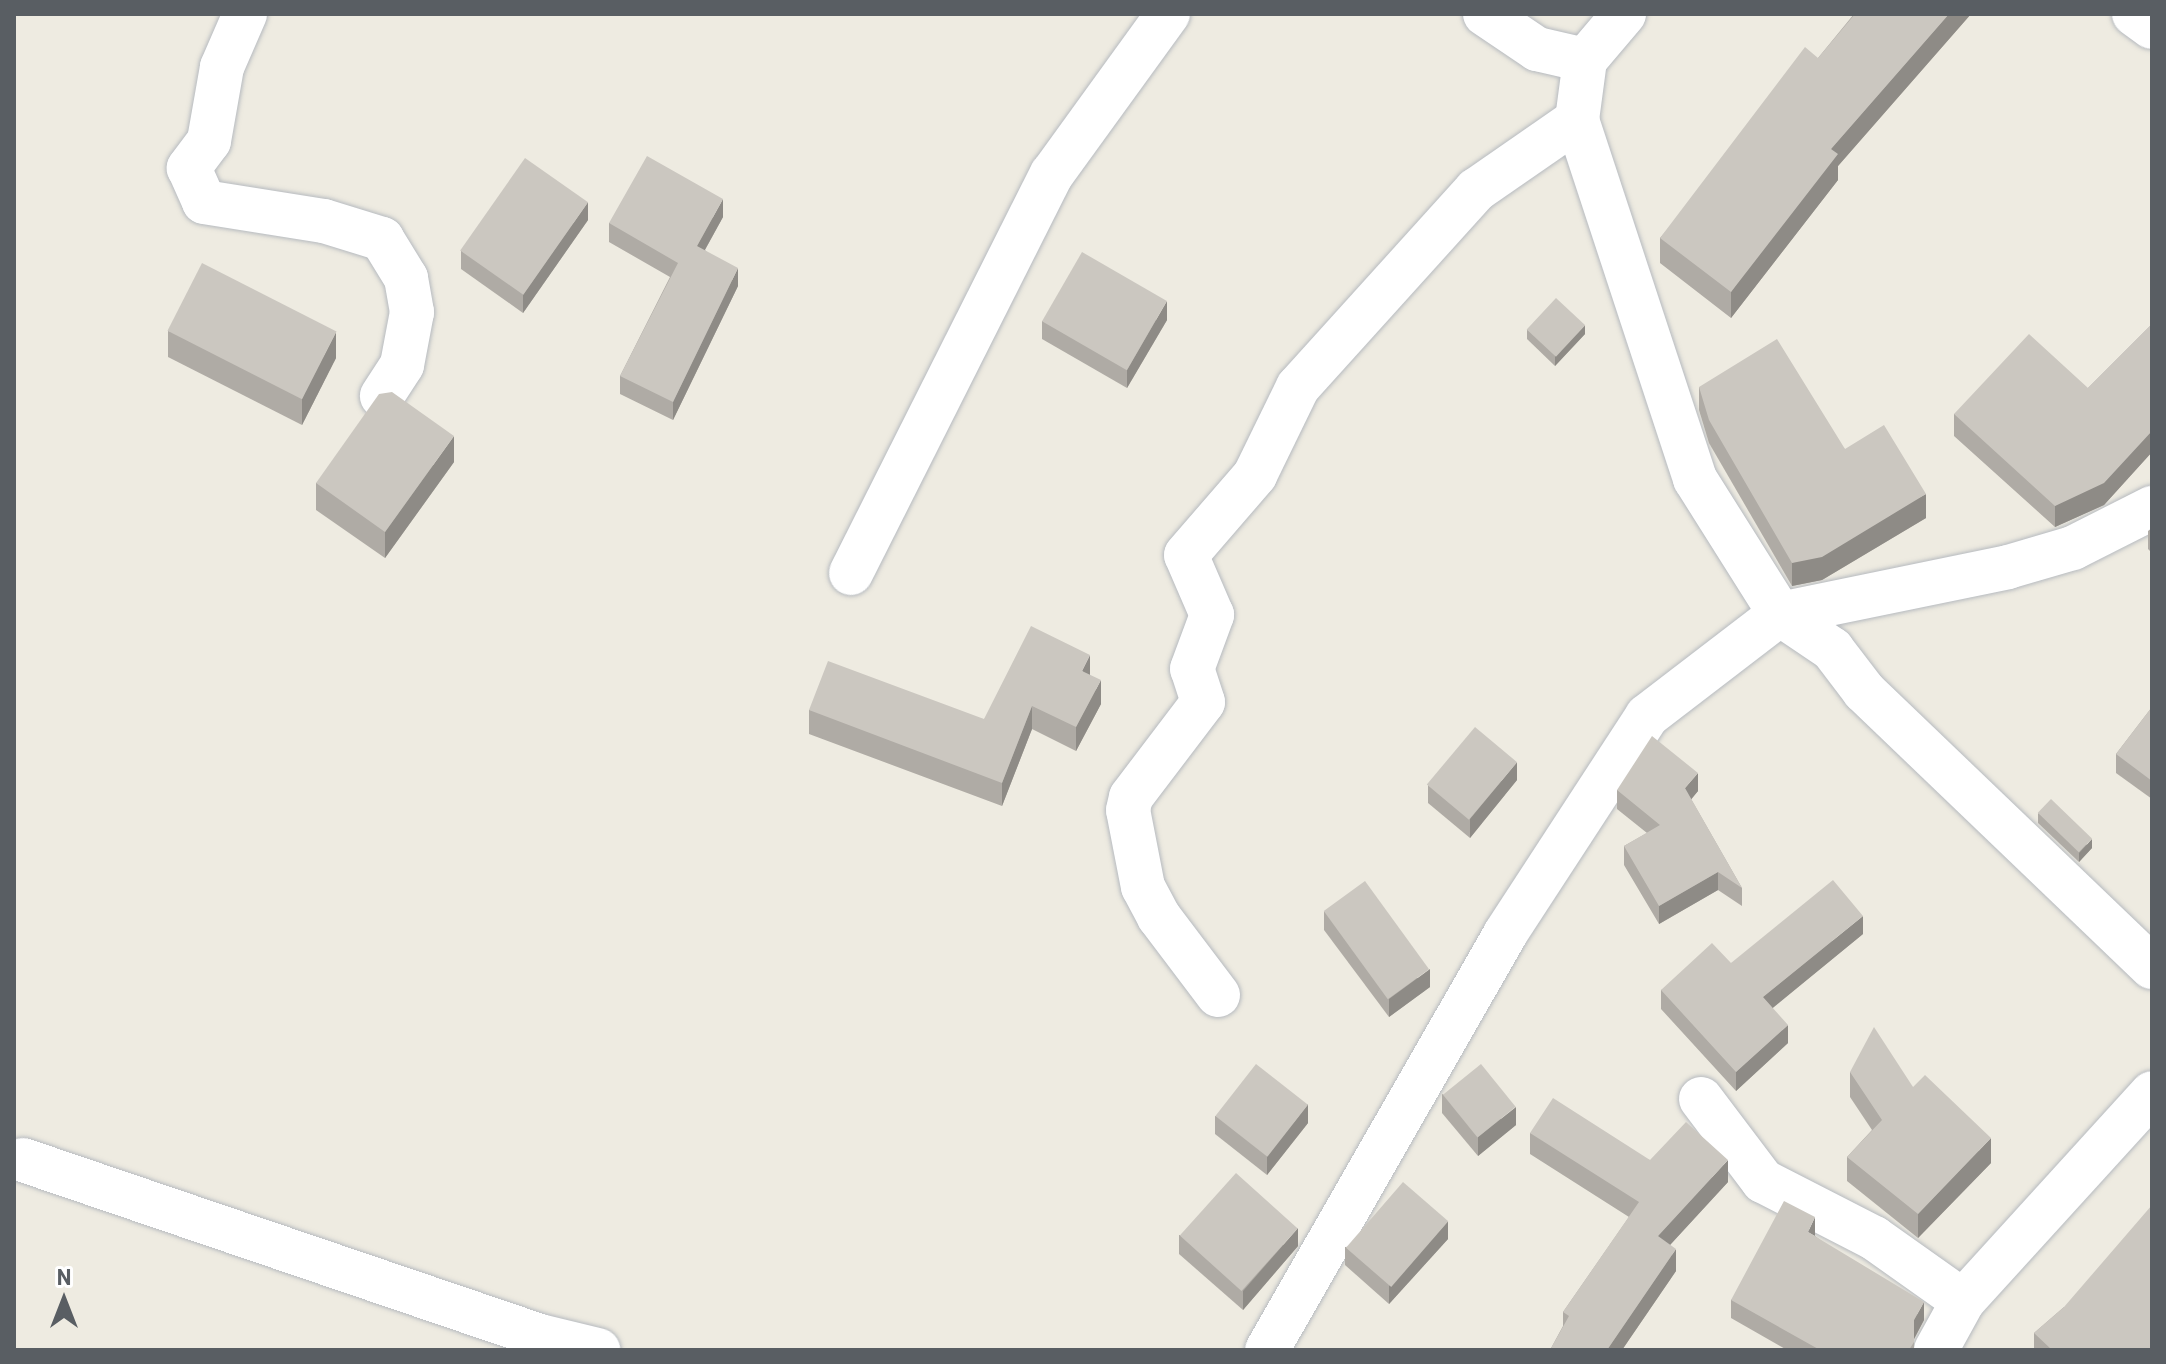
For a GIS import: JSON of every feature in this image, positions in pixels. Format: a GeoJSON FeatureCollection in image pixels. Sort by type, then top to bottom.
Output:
{"type":"FeatureCollection","features":[{"type":"Feature","properties":{"kind":"street"},"geometry":{"type":"LineString","coordinates":[[245,14],[222,67],[209,141],[189,168],[204,202],[324,221],[382,239],[406,278],[412,312],[402,365],[382,396]]}},
{"type":"Feature","properties":{"kind":"street"},"geometry":{"type":"LineString","coordinates":[[851,573],[1052,174],[1168,14]]}},
{"type":"Feature","properties":{"kind":"street"},"geometry":{"type":"LineString","coordinates":[[1485,14],[1537,49],[1585,60]]}},
{"type":"Feature","properties":{"kind":"street"},"geometry":{"type":"LineString","coordinates":[[1624,14],[1585,60],[1577,120],[1695,479],[1780,614],[1832,649],[1864,691],[2152,967]]}},
{"type":"Feature","properties":{"kind":"street"},"geometry":{"type":"LineString","coordinates":[[2134,14],[2152,27]]}},
{"type":"Feature","properties":{"kind":"street"},"geometry":{"type":"LineString","coordinates":[[1218,995],[1159,917],[1143,887],[1128,810],[1131,797],[1203,702],[1192,669],[1212,615],[1186,555],[1255,475],[1298,387],[1476,190],[1577,120]]}},
{"type":"Feature","properties":{"kind":"street"},"geometry":{"type":"LineString","coordinates":[[1267,1350],[1505,934],[1647,716],[1780,614],[2008,567],[2073,548],[2152,508]]}},
{"type":"Feature","properties":{"kind":"street"},"geometry":{"type":"LineString","coordinates":[[1936,1350],[1963,1301],[2152,1093]]}},
{"type":"Feature","properties":{"kind":"street"},"geometry":{"type":"LineString","coordinates":[[1701,1099],[1763,1181],[1874,1238],[1963,1301]]}},
{"type":"Feature","properties":{"kind":"street"},"geometry":{"type":"LineString","coordinates":[[23,1160],[540,1336],[598,1350]]}},
{"type":"Feature","properties":{"kind":"building"},"geometry":{"type":"Polygon","coordinates":[[[1855,14],[1949,14],[1831,149],[1838,154],[1731,292],[1660,238],[1805,47],[1818,58],[1855,14]]]}},
{"type":"Feature","properties":{"kind":"building"},"geometry":{"type":"Polygon","coordinates":[[[647,156],[723,199],[697,246],[738,268],[673,402],[620,376],[678,263],[609,223],[647,156]]]}},
{"type":"Feature","properties":{"kind":"building"},"geometry":{"type":"Polygon","coordinates":[[[525,158],[588,202],[523,295],[460,251],[525,158]]]}},
{"type":"Feature","properties":{"kind":"building"},"geometry":{"type":"Polygon","coordinates":[[[1082,252],[1167,301],[1127,370],[1042,321],[1082,252]]]}},
{"type":"Feature","properties":{"kind":"building"},"geometry":{"type":"Polygon","coordinates":[[[202,263],[337,332],[302,399],[167,331],[202,263]]]}},
{"type":"Feature","properties":{"kind":"building"},"geometry":{"type":"Polygon","coordinates":[[[1556,298],[1585,325],[1556,357],[1527,329],[1556,298]]]}},
{"type":"Feature","properties":{"kind":"building"},"geometry":{"type":"Polygon","coordinates":[[[2152,324],[2152,431],[2104,483],[2055,506],[1954,414],[2029,334],[2088,388],[2152,324]]]}},
{"type":"Feature","properties":{"kind":"building"},"geometry":{"type":"Polygon","coordinates":[[[1777,339],[1845,449],[1884,425],[1926,494],[1822,557],[1792,563],[1709,420],[1699,387],[1777,339]]]}},
{"type":"Feature","properties":{"kind":"building"},"geometry":{"type":"Polygon","coordinates":[[[392,392],[454,436],[385,532],[316,483],[379,394],[392,392]]]}},
{"type":"Feature","properties":{"kind":"building"},"geometry":{"type":"Polygon","coordinates":[[[1031,626],[1090,655],[1082,671],[1101,680],[1076,727],[1032,706],[1002,783],[809,710],[828,661],[984,719],[1031,626]]]}},
{"type":"Feature","properties":{"kind":"building"},"geometry":{"type":"Polygon","coordinates":[[[2152,707],[2152,781],[2116,754],[2152,707]]]}},
{"type":"Feature","properties":{"kind":"building"},"geometry":{"type":"Polygon","coordinates":[[[1475,727],[1517,762],[1469,820],[1427,784],[1475,727]]]}},
{"type":"Feature","properties":{"kind":"building"},"geometry":{"type":"Polygon","coordinates":[[[1652,736],[1698,773],[1685,788],[1742,888],[1718,872],[1659,906],[1624,846],[1660,825],[1617,790],[1652,736]]]}},
{"type":"Feature","properties":{"kind":"building"},"geometry":{"type":"Polygon","coordinates":[[[2051,799],[2092,839],[2079,852],[2038,813],[2051,799]]]}},
{"type":"Feature","properties":{"kind":"building"},"geometry":{"type":"Polygon","coordinates":[[[1833,880],[1863,916],[1763,997],[1788,1025],[1736,1072],[1661,990],[1712,943],[1731,963],[1833,880]]]}},
{"type":"Feature","properties":{"kind":"building"},"geometry":{"type":"Polygon","coordinates":[[[1365,881],[1429,969],[1388,999],[1324,911],[1365,881]]]}},
{"type":"Feature","properties":{"kind":"building"},"geometry":{"type":"Polygon","coordinates":[[[1874,1027],[1913,1087],[1925,1075],[1991,1138],[1918,1214],[1847,1157],[1882,1120],[1850,1072],[1874,1027]]]}},
{"type":"Feature","properties":{"kind":"building"},"geometry":{"type":"Polygon","coordinates":[[[1256,1064],[1308,1105],[1267,1157],[1215,1116],[1256,1064]]]}},
{"type":"Feature","properties":{"kind":"building"},"geometry":{"type":"Polygon","coordinates":[[[1481,1064],[1516,1107],[1478,1138],[1443,1095],[1481,1064]]]}},
{"type":"Feature","properties":{"kind":"building"},"geometry":{"type":"Polygon","coordinates":[[[1553,1098],[1650,1160],[1686,1122],[1728,1160],[1658,1236],[1676,1249],[1607,1350],[1550,1350],[1569,1316],[1563,1312],[1639,1202],[1530,1133],[1553,1098]]]}},
{"type":"Feature","properties":{"kind":"building"},"geometry":{"type":"Polygon","coordinates":[[[1236,1173],[1298,1229],[1241,1291],[1180,1235],[1236,1173]]]}},
{"type":"Feature","properties":{"kind":"building"},"geometry":{"type":"Polygon","coordinates":[[[1403,1182],[1448,1221],[1391,1287],[1346,1248],[1403,1182]]]}},
{"type":"Feature","properties":{"kind":"building"},"geometry":{"type":"Polygon","coordinates":[[[1784,1201],[1815,1217],[1808,1232],[1924,1302],[1914,1320],[1914,1342],[1909,1350],[1820,1350],[1731,1300],[1784,1201]]]}},
{"type":"Feature","properties":{"kind":"building"},"geometry":{"type":"Polygon","coordinates":[[[2152,1205],[2152,1350],[2052,1350],[2034,1333],[2064,1307],[2152,1205]]]}}]}
